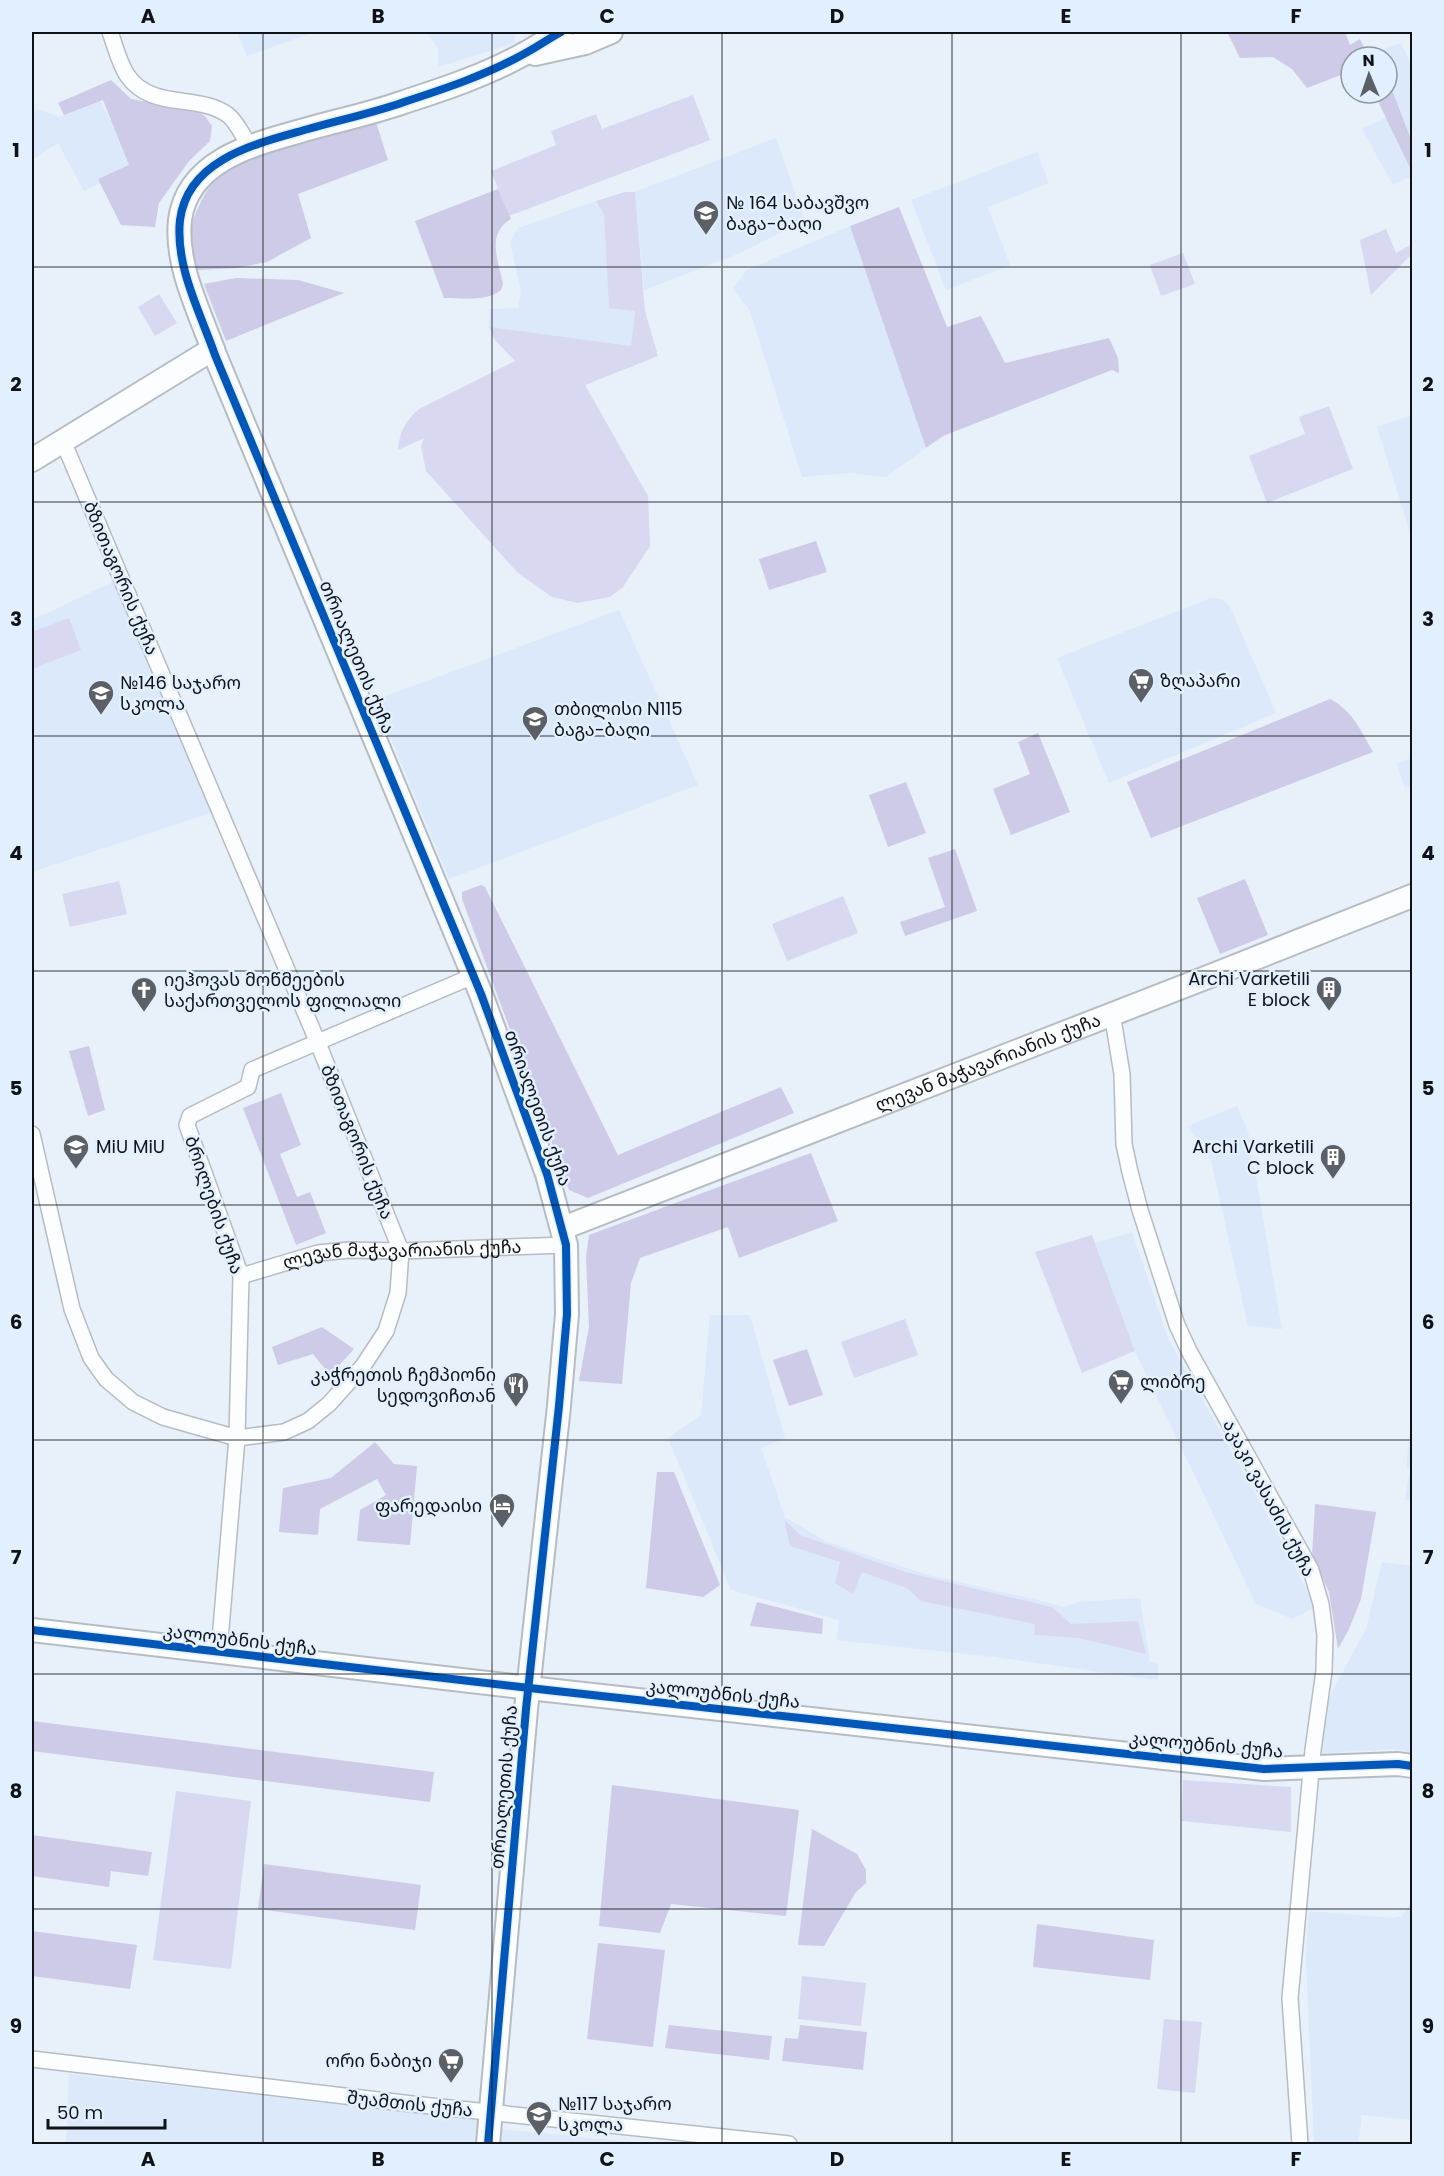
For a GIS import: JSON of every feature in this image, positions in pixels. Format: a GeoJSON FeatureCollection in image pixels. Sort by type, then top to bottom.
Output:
{"type":"FeatureCollection","features":[{"type":"Feature","properties":{"kind":"street"},"geometry":{"type":"LineString","coordinates":[[110,32],[127,75],[145,92],[167,100],[210,106],[229,116],[249,145]]}},
{"type":"Feature","properties":{"kind":"street"},"geometry":{"type":"LineString","coordinates":[[521,56],[561,32]]}},
{"type":"Feature","properties":{"kind":"street"},"geometry":{"type":"LineString","coordinates":[[521,56],[564,49],[611,32]]}},
{"type":"Feature","properties":{"kind":"street","name":"თრიალეთის ქუჩა"},"geometry":{"type":"LineString","coordinates":[[488,2145],[528,1688],[567,1314],[564,1236],[547,1174],[473,976],[201,321],[179,245],[181,217],[191,188],[217,163],[249,145],[402,103],[521,56]]}},
{"type":"Feature","properties":{"kind":"street"},"geometry":{"type":"LineString","coordinates":[[32,460],[213,349]]}},
{"type":"Feature","properties":{"kind":"street","name":"ბზითაგორის ქუჩა"},"geometry":{"type":"LineString","coordinates":[[32,1134],[72,1309],[91,1358],[106,1379],[133,1402],[163,1417],[237,1438],[284,1432],[308,1421],[342,1390],[363,1366],[386,1331],[398,1293],[401,1251],[318,1043],[63,441]]}},
{"type":"Feature","properties":{"kind":"street","name":"ლევან მაჭავარიანის ქუჩა"},"geometry":{"type":"LineString","coordinates":[[241,1276],[318,1253],[349,1250],[401,1251],[564,1236],[1112,1013],[1218,974],[1413,896]]}},
{"type":"Feature","properties":{"kind":"street","name":"ბრილების ქუჩა"},"geometry":{"type":"LineString","coordinates":[[219,1652],[237,1438],[241,1276],[187,1125],[190,1116],[248,1087],[252,1070],[473,976]]}},
{"type":"Feature","properties":{"kind":"street","name":"აკაკი ვასაძის ქუჩა"},"geometry":{"type":"LineString","coordinates":[[1112,1013],[1122,1074],[1125,1144],[1130,1172],[1177,1325],[1189,1352],[1311,1570],[1321,1604],[1325,1635],[1324,1671],[1312,1767],[1290,1998],[1300,2145]]}},
{"type":"Feature","properties":{"kind":"street","name":"კალოუბნის ქუჩა"},"geometry":{"type":"LineString","coordinates":[[32,1630],[528,1688],[1264,1768],[1398,1764],[1413,1766]]}},
{"type":"Feature","properties":{"kind":"street","name":"შუამთის ქუჩა"},"geometry":{"type":"LineString","coordinates":[[32,2059],[789,2145]]}},
{"type":"Feature","properties":{"kind":"shaded area"},"geometry":{"type":"Polygon","coordinates":[[[237,32],[315,32],[247,56],[237,32]]]}},
{"type":"Feature","properties":{"kind":"shaded area"},"geometry":{"type":"Polygon","coordinates":[[[426,32],[514,32],[515,43],[438,67],[438,48],[426,32]]]}},
{"type":"Feature","properties":{"kind":"shaded area"},"geometry":{"type":"Polygon","coordinates":[[[1227,32],[1345,32],[1350,45],[1339,45],[1339,76],[1307,88],[1292,69],[1273,57],[1240,58],[1227,32]]]}},
{"type":"Feature","properties":{"kind":"shaded area"},"geometry":{"type":"Polygon","coordinates":[[[1360,39],[1363,45],[1350,45],[1360,39]]]}},
{"type":"Feature","properties":{"kind":"shaded area"},"geometry":{"type":"Polygon","coordinates":[[[1401,43],[1412,66],[1412,84],[1409,87],[1412,92],[1412,181],[1409,177],[1393,185],[1362,129],[1390,115],[1389,105],[1399,105],[1399,45],[1395,45],[1401,43]]]}},
{"type":"Feature","properties":{"kind":"shaded area"},"geometry":{"type":"Polygon","coordinates":[[[111,80],[131,99],[197,111],[205,116],[212,126],[210,141],[189,161],[159,203],[155,227],[121,225],[98,179],[129,165],[103,100],[64,115],[58,103],[111,80]]]}},
{"type":"Feature","properties":{"kind":"shaded area"},"geometry":{"type":"Polygon","coordinates":[[[693,95],[710,140],[509,216],[491,171],[556,145],[551,131],[596,114],[602,129],[693,95]]]}},
{"type":"Feature","properties":{"kind":"shaded area"},"geometry":{"type":"Polygon","coordinates":[[[98,97],[135,165],[84,191],[58,143],[32,160],[32,113],[38,109],[60,117],[98,97]]]}},
{"type":"Feature","properties":{"kind":"shaded area"},"geometry":{"type":"Polygon","coordinates":[[[1380,105],[1398,105],[1412,142],[1412,172],[1380,105]]]}},
{"type":"Feature","properties":{"kind":"shaded area"},"geometry":{"type":"Polygon","coordinates":[[[376,122],[388,160],[298,194],[311,238],[267,262],[237,268],[198,270],[190,238],[194,217],[214,181],[228,170],[267,151],[376,122]]]}},
{"type":"Feature","properties":{"kind":"shaded area","name":"№ 164 საბავშვო ბაგა-ბაღი"},"geometry":{"type":"Polygon","coordinates":[[[776,138],[805,220],[743,252],[644,290],[635,192],[776,138]]]}},
{"type":"Feature","properties":{"kind":"shaded area"},"geometry":{"type":"Polygon","coordinates":[[[1037,152],[1049,183],[988,207],[1010,265],[946,290],[911,200],[1037,152]]]}},
{"type":"Feature","properties":{"kind":"shaded area"},"geometry":{"type":"Polygon","coordinates":[[[498,189],[511,219],[498,232],[496,240],[503,284],[501,290],[481,298],[444,298],[415,221],[498,189]]]}},
{"type":"Feature","properties":{"kind":"shaded area"},"geometry":{"type":"Polygon","coordinates":[[[625,192],[635,192],[645,311],[658,356],[585,385],[648,496],[650,546],[623,587],[610,597],[578,603],[552,597],[518,573],[426,471],[421,446],[424,438],[398,450],[404,427],[419,409],[515,361],[495,340],[489,327],[631,346],[635,311],[609,308],[604,215],[596,201],[625,192]]]}},
{"type":"Feature","properties":{"kind":"shaded area"},"geometry":{"type":"Polygon","coordinates":[[[596,201],[604,215],[609,307],[635,311],[631,347],[489,327],[490,309],[518,308],[521,291],[510,242],[518,228],[596,201]]]}},
{"type":"Feature","properties":{"kind":"shaded area"},"geometry":{"type":"Polygon","coordinates":[[[899,207],[947,327],[981,316],[1005,363],[1109,338],[1118,358],[1119,373],[1112,370],[943,436],[926,448],[850,226],[899,207]]]}},
{"type":"Feature","properties":{"kind":"shaded area"},"geometry":{"type":"Polygon","coordinates":[[[850,226],[926,448],[886,477],[849,473],[802,477],[750,311],[733,289],[747,270],[850,226]]]}},
{"type":"Feature","properties":{"kind":"shaded area"},"geometry":{"type":"Polygon","coordinates":[[[1386,229],[1396,253],[1412,244],[1412,254],[1371,295],[1360,240],[1386,229]]]}},
{"type":"Feature","properties":{"kind":"shaded area"},"geometry":{"type":"Polygon","coordinates":[[[1183,253],[1195,284],[1161,296],[1150,265],[1183,253]]]}},
{"type":"Feature","properties":{"kind":"shaded area"},"geometry":{"type":"Polygon","coordinates":[[[236,278],[298,280],[344,293],[226,341],[204,284],[236,278]]]}},
{"type":"Feature","properties":{"kind":"shaded area"},"geometry":{"type":"Polygon","coordinates":[[[159,294],[177,323],[155,336],[138,307],[159,294]]]}},
{"type":"Feature","properties":{"kind":"shaded area"},"geometry":{"type":"Polygon","coordinates":[[[1329,406],[1353,469],[1267,503],[1249,456],[1305,434],[1299,417],[1329,406]]]}},
{"type":"Feature","properties":{"kind":"shaded area"},"geometry":{"type":"Polygon","coordinates":[[[1412,415],[1412,531],[1410,532],[1377,427],[1412,415]]]}},
{"type":"Feature","properties":{"kind":"shaded area"},"geometry":{"type":"Polygon","coordinates":[[[816,541],[827,572],[769,590],[759,559],[816,541]]]}},
{"type":"Feature","properties":{"kind":"shaded area","name":"№146 საჯარო სკოლა"},"geometry":{"type":"Polygon","coordinates":[[[113,582],[213,812],[32,872],[32,620],[113,582]]]}},
{"type":"Feature","properties":{"kind":"shaded area"},"geometry":{"type":"Polygon","coordinates":[[[1211,598],[1222,599],[1230,607],[1276,713],[1109,783],[1057,658],[1211,598]]]}},
{"type":"Feature","properties":{"kind":"shaded area","name":"თბილისი N115 ბაგა-ბაღი"},"geometry":{"type":"Polygon","coordinates":[[[619,610],[698,785],[449,879],[375,700],[619,610]]]}},
{"type":"Feature","properties":{"kind":"shaded area"},"geometry":{"type":"Polygon","coordinates":[[[69,618],[81,650],[32,669],[32,632],[69,618]]]}},
{"type":"Feature","properties":{"kind":"shaded area"},"geometry":{"type":"Polygon","coordinates":[[[1330,699],[1350,715],[1373,752],[1151,838],[1127,782],[1330,699]]]}},
{"type":"Feature","properties":{"kind":"shaded area"},"geometry":{"type":"Polygon","coordinates":[[[1038,733],[1070,812],[1011,835],[993,789],[1030,774],[1018,742],[1038,733]]]}},
{"type":"Feature","properties":{"kind":"shaded area"},"geometry":{"type":"Polygon","coordinates":[[[1412,758],[1412,786],[1405,788],[1396,764],[1412,758]]]}},
{"type":"Feature","properties":{"kind":"shaded area"},"geometry":{"type":"Polygon","coordinates":[[[906,782],[926,833],[888,847],[869,795],[906,782]]]}},
{"type":"Feature","properties":{"kind":"shaded area"},"geometry":{"type":"Polygon","coordinates":[[[955,849],[977,911],[905,936],[900,922],[945,907],[928,858],[955,849]]]}},
{"type":"Feature","properties":{"kind":"shaded area"},"geometry":{"type":"Polygon","coordinates":[[[1245,879],[1268,935],[1220,954],[1197,898],[1245,879]]]}},
{"type":"Feature","properties":{"kind":"shaded area"},"geometry":{"type":"Polygon","coordinates":[[[119,881],[127,914],[70,927],[62,894],[119,881]]]}},
{"type":"Feature","properties":{"kind":"shaded area"},"geometry":{"type":"Polygon","coordinates":[[[481,885],[485,887],[618,1155],[781,1087],[794,1113],[588,1198],[569,1190],[462,899],[462,892],[481,885]]]}},
{"type":"Feature","properties":{"kind":"shaded area"},"geometry":{"type":"Polygon","coordinates":[[[843,896],[858,933],[787,961],[772,924],[843,896]]]}},
{"type":"Feature","properties":{"kind":"shaded area"},"geometry":{"type":"Polygon","coordinates":[[[89,1046],[105,1110],[88,1116],[69,1051],[89,1046]]]}},
{"type":"Feature","properties":{"kind":"shaded area"},"geometry":{"type":"Polygon","coordinates":[[[281,1093],[301,1145],[280,1154],[297,1197],[310,1192],[326,1233],[296,1245],[243,1108],[281,1093]]]}},
{"type":"Feature","properties":{"kind":"shaded area"},"geometry":{"type":"Polygon","coordinates":[[[1237,1106],[1248,1131],[1282,1329],[1248,1326],[1211,1160],[1187,1126],[1237,1106]]]}},
{"type":"Feature","properties":{"kind":"shaded area"},"geometry":{"type":"Polygon","coordinates":[[[811,1153],[838,1221],[739,1258],[728,1227],[640,1258],[631,1283],[622,1384],[579,1381],[589,1327],[586,1257],[589,1235],[811,1153]]]}},
{"type":"Feature","properties":{"kind":"shaded area"},"geometry":{"type":"Polygon","coordinates":[[[1132,1232],[1168,1338],[1279,1536],[1315,1607],[1292,1619],[1256,1604],[1135,1351],[1095,1243],[1132,1232]]]}},
{"type":"Feature","properties":{"kind":"shaded area"},"geometry":{"type":"Polygon","coordinates":[[[1092,1235],[1135,1351],[1082,1373],[1035,1252],[1092,1235]]]}},
{"type":"Feature","properties":{"kind":"shaded area"},"geometry":{"type":"Polygon","coordinates":[[[710,1315],[749,1315],[785,1438],[761,1448],[785,1517],[827,1542],[928,1575],[1064,1607],[1078,1602],[1140,1598],[1150,1662],[1158,1664],[1158,1680],[994,1657],[837,1640],[839,1620],[731,1590],[668,1438],[701,1415],[710,1315]]]}},
{"type":"Feature","properties":{"kind":"shaded area"},"geometry":{"type":"Polygon","coordinates":[[[905,1319],[918,1355],[854,1378],[841,1342],[905,1319]]]}},
{"type":"Feature","properties":{"kind":"shaded area"},"geometry":{"type":"Polygon","coordinates":[[[322,1327],[354,1349],[330,1375],[313,1354],[278,1365],[272,1347],[322,1327]]]}},
{"type":"Feature","properties":{"kind":"shaded area"},"geometry":{"type":"Polygon","coordinates":[[[807,1349],[823,1395],[789,1406],[773,1360],[807,1349]]]}},
{"type":"Feature","properties":{"kind":"shaded area"},"geometry":{"type":"Polygon","coordinates":[[[1411,1421],[1412,1501],[1405,1500],[1410,1469],[1406,1468],[1411,1421]]]}},
{"type":"Feature","properties":{"kind":"shaded area"},"geometry":{"type":"Polygon","coordinates":[[[375,1442],[394,1464],[417,1466],[410,1545],[357,1541],[360,1510],[386,1495],[377,1479],[320,1509],[318,1535],[279,1532],[283,1488],[331,1478],[375,1442]]]}},
{"type":"Feature","properties":{"kind":"shaded area"},"geometry":{"type":"Polygon","coordinates":[[[657,1472],[674,1472],[720,1585],[703,1597],[646,1588],[657,1472]]]}},
{"type":"Feature","properties":{"kind":"shaded area"},"geometry":{"type":"Polygon","coordinates":[[[1315,1504],[1376,1512],[1361,1599],[1338,1649],[1329,1592],[1312,1555],[1315,1504]]]}},
{"type":"Feature","properties":{"kind":"shaded area"},"geometry":{"type":"Polygon","coordinates":[[[784,1519],[800,1535],[905,1572],[1052,1607],[1071,1624],[1138,1621],[1146,1654],[1079,1638],[1034,1635],[1035,1624],[921,1601],[907,1588],[862,1572],[853,1594],[835,1583],[840,1562],[790,1546],[784,1519]]]}},
{"type":"Feature","properties":{"kind":"shaded area"},"geometry":{"type":"Polygon","coordinates":[[[1382,1562],[1412,1566],[1412,1752],[1393,1749],[1323,1753],[1320,1750],[1325,1705],[1366,1629],[1382,1562]]]}},
{"type":"Feature","properties":{"kind":"shaded area"},"geometry":{"type":"Polygon","coordinates":[[[757,1602],[823,1619],[822,1634],[750,1626],[757,1602]]]}},
{"type":"Feature","properties":{"kind":"shaded area"},"geometry":{"type":"Polygon","coordinates":[[[32,1721],[434,1772],[430,1802],[32,1751],[32,1721]]]}},
{"type":"Feature","properties":{"kind":"shaded area"},"geometry":{"type":"Polygon","coordinates":[[[1183,1780],[1291,1787],[1291,1832],[1182,1821],[1183,1780]]]}},
{"type":"Feature","properties":{"kind":"shaded area"},"geometry":{"type":"Polygon","coordinates":[[[612,1785],[799,1810],[786,1916],[671,1904],[660,1933],[599,1926],[612,1785]]]}},
{"type":"Feature","properties":{"kind":"shaded area"},"geometry":{"type":"Polygon","coordinates":[[[176,1791],[251,1801],[231,1969],[153,1960],[176,1791]]]}},
{"type":"Feature","properties":{"kind":"shaded area"},"geometry":{"type":"Polygon","coordinates":[[[812,1829],[857,1854],[866,1870],[866,1883],[856,1892],[824,1946],[798,1945],[812,1829]]]}},
{"type":"Feature","properties":{"kind":"shaded area"},"geometry":{"type":"Polygon","coordinates":[[[32,1835],[152,1852],[148,1876],[111,1871],[109,1887],[32,1876],[32,1835]]]}},
{"type":"Feature","properties":{"kind":"shaded area"},"geometry":{"type":"Polygon","coordinates":[[[264,1864],[421,1885],[415,1930],[258,1909],[264,1864]]]}},
{"type":"Feature","properties":{"kind":"shaded area"},"geometry":{"type":"Polygon","coordinates":[[[1412,1874],[1412,2120],[1362,2115],[1358,2144],[1314,2144],[1306,1958],[1309,1911],[1393,1918],[1402,1916],[1410,1904],[1412,1874]]]}},
{"type":"Feature","properties":{"kind":"shaded area"},"geometry":{"type":"Polygon","coordinates":[[[1037,1924],[1154,1940],[1150,1980],[1033,1967],[1037,1924]]]}},
{"type":"Feature","properties":{"kind":"shaded area"},"geometry":{"type":"Polygon","coordinates":[[[32,1931],[137,1945],[130,1989],[32,1976],[32,1931]]]}},
{"type":"Feature","properties":{"kind":"shaded area"},"geometry":{"type":"Polygon","coordinates":[[[598,1943],[665,1950],[653,2047],[587,2039],[598,1943]]]}},
{"type":"Feature","properties":{"kind":"shaded area"},"geometry":{"type":"Polygon","coordinates":[[[802,1976],[866,1983],[861,2026],[798,2019],[802,1976]]]}},
{"type":"Feature","properties":{"kind":"shaded area"},"geometry":{"type":"Polygon","coordinates":[[[1164,2019],[1202,2022],[1195,2093],[1157,2089],[1164,2019]]]}},
{"type":"Feature","properties":{"kind":"shaded area"},"geometry":{"type":"Polygon","coordinates":[[[669,2025],[772,2036],[769,2060],[665,2048],[669,2025]]]}},
{"type":"Feature","properties":{"kind":"shaded area"},"geometry":{"type":"Polygon","coordinates":[[[800,2025],[867,2032],[863,2070],[782,2061],[785,2038],[798,2039],[800,2025]]]}},
{"type":"Feature","properties":{"kind":"shaded area"},"geometry":{"type":"Polygon","coordinates":[[[69,2074],[478,2120],[481,2123],[480,2144],[66,2144],[69,2074]]]}},
{"type":"Feature","properties":{"kind":"shaded area","name":"№117 საჯარო სკოლა"},"geometry":{"type":"Polygon","coordinates":[[[501,2129],[651,2144],[501,2144],[501,2129]]]}},
{"type":"Feature","properties":{"kind":"cycle path"},"geometry":{"type":"LineString","coordinates":[[488,2144],[526,1709],[567,1314],[566,1245],[547,1174],[481,994],[215,355],[190,289],[179,237],[180,220],[186,199],[196,182],[229,156],[268,140],[380,110],[464,81],[508,62],[561,32]]}},
{"type":"Feature","properties":{"kind":"cycle path"},"geometry":{"type":"LineString","coordinates":[[32,1630],[547,1690],[1264,1769],[1398,1764],[1412,1766]]}},
{"type":"Feature","properties":{"kind":"place","name":"№ 164 საბავშვო ბაგა-ბაღი"},"geometry":{"type":"Point","coordinates":[706,236]}},
{"type":"Feature","properties":{"kind":"place","name":"ზღაპარი"},"geometry":{"type":"Point","coordinates":[1141,704]}},
{"type":"Feature","properties":{"kind":"place","name":"№146 საჯარო სკოლა"},"geometry":{"type":"Point","coordinates":[101,716]}},
{"type":"Feature","properties":{"kind":"place","name":"თბილისი N115 ბაგა-ბაღი"},"geometry":{"type":"Point","coordinates":[535,742]}},
{"type":"Feature","properties":{"kind":"place","name":"Archi Varketili E block"},"geometry":{"type":"Point","coordinates":[1329,1012]}},
{"type":"Feature","properties":{"kind":"place","name":"იეჰოვას მოწმეების საქართველოს ფილიალი"},"geometry":{"type":"Point","coordinates":[144,1013]}},
{"type":"Feature","properties":{"kind":"place","name":"MiU MiU"},"geometry":{"type":"Point","coordinates":[76,1170]}},
{"type":"Feature","properties":{"kind":"place","name":"Archi Varketili C block"},"geometry":{"type":"Point","coordinates":[1333,1180]}},
{"type":"Feature","properties":{"kind":"place","name":"ლიბრე"},"geometry":{"type":"Point","coordinates":[1121,1405]}},
{"type":"Feature","properties":{"kind":"place","name":"კაჭრეთის ჩემპიონი სედოვიჩთან"},"geometry":{"type":"Point","coordinates":[516,1408]}},
{"type":"Feature","properties":{"kind":"place","name":"ფარედაისი"},"geometry":{"type":"Point","coordinates":[502,1529]}},
{"type":"Feature","properties":{"kind":"place","name":"ორი ნაბიჯი"},"geometry":{"type":"Point","coordinates":[451,2084]}},
{"type":"Feature","properties":{"kind":"place","name":"№117 საჯარო სკოლა"},"geometry":{"type":"Point","coordinates":[539,2137]}}]}
